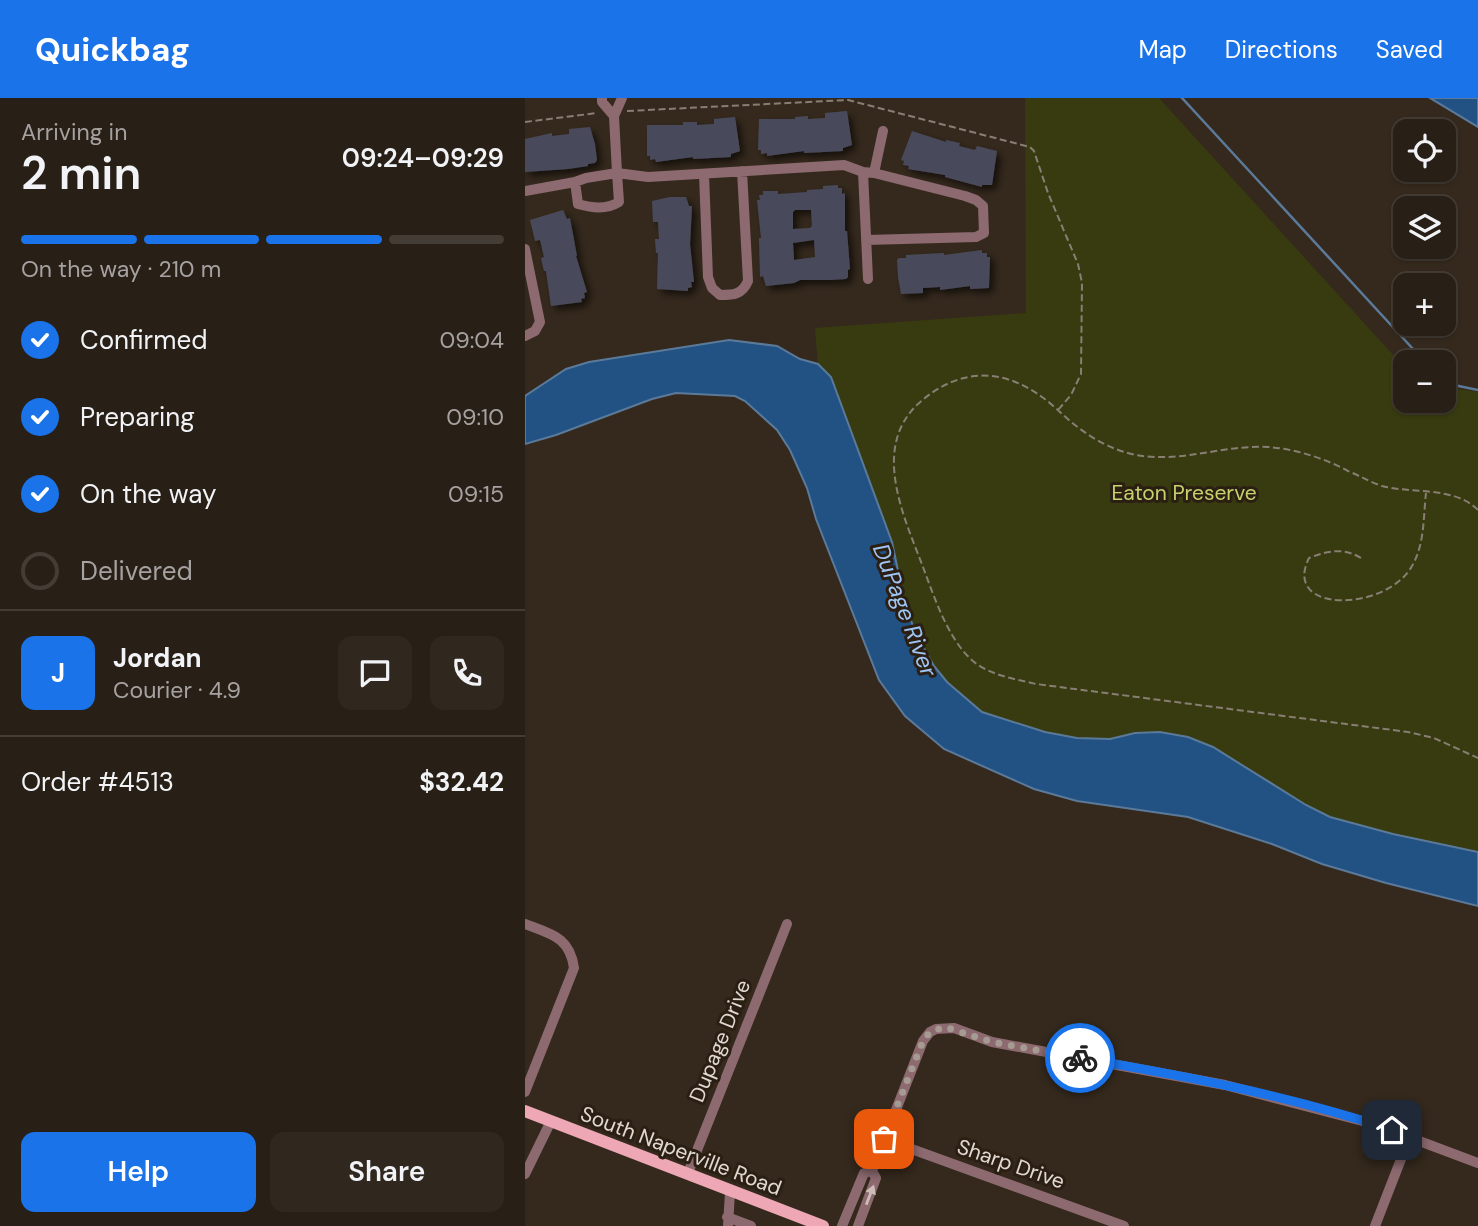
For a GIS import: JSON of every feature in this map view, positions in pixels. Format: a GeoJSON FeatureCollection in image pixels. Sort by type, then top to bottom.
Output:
{"type":"FeatureCollection","features":[{"type":"Feature","properties":{"kind":"main road","name":"South Naperville Road"},"geometry":{"type":"LineString","coordinates":[[525,1111],[823,1226]]}},
{"type":"Feature","properties":{"kind":"street"},"geometry":{"type":"LineString","coordinates":[[602,98],[602,102],[614,116]]}},
{"type":"Feature","properties":{"kind":"street"},"geometry":{"type":"LineString","coordinates":[[575,182],[578,204],[593,208],[612,206],[619,202],[614,116],[622,98]]}},
{"type":"Feature","properties":{"kind":"street"},"geometry":{"type":"LineString","coordinates":[[868,279],[868,173],[883,131]]}},
{"type":"Feature","properties":{"kind":"street"},"geometry":{"type":"LineString","coordinates":[[525,191],[617,173],[648,177],[843,165],[976,200],[983,206],[984,233],[976,237],[866,240]]}},
{"type":"Feature","properties":{"kind":"street"},"geometry":{"type":"LineString","coordinates":[[703,174],[708,277],[712,288],[720,295],[734,295],[744,290],[748,281],[742,171]]}},
{"type":"Feature","properties":{"kind":"street"},"geometry":{"type":"LineString","coordinates":[[525,249],[540,322],[535,331],[525,336]]}},
{"type":"Feature","properties":{"kind":"street","name":"Dupage Drive"},"geometry":{"type":"LineString","coordinates":[[688,1174],[787,923]]}},
{"type":"Feature","properties":{"kind":"street"},"geometry":{"type":"LineString","coordinates":[[525,924],[559,937],[572,953],[573,968],[525,1092]]}},
{"type":"Feature","properties":{"kind":"street"},"geometry":{"type":"LineString","coordinates":[[872,1171],[923,1041],[936,1029],[954,1028],[992,1042],[1225,1085],[1341,1114],[1410,1136],[1478,1163]]}},
{"type":"Feature","properties":{"kind":"street"},"geometry":{"type":"LineString","coordinates":[[525,1174],[551,1121]]}},
{"type":"Feature","properties":{"kind":"street"},"geometry":{"type":"LineString","coordinates":[[1375,1226],[1410,1136]]}},
{"type":"Feature","properties":{"kind":"street","name":"Sharp Drive"},"geometry":{"type":"LineString","coordinates":[[884,1139],[1124,1226]]}},
{"type":"Feature","properties":{"kind":"street"},"geometry":{"type":"LineString","coordinates":[[842,1226],[864,1173],[872,1171]]}},
{"type":"Feature","properties":{"kind":"street"},"geometry":{"type":"LineString","coordinates":[[858,1226],[876,1178],[872,1171]]}},
{"type":"Feature","properties":{"kind":"street"},"geometry":{"type":"LineString","coordinates":[[730,1192],[727,1221],[751,1226]]}},
{"type":"Feature","properties":{"kind":"path"},"geometry":{"type":"LineString","coordinates":[[1478,510],[1471,503],[1452,496],[1384,486],[1323,459],[1269,447],[1245,447],[1156,457],[1129,454],[1104,444],[1078,428],[1042,397],[1016,382],[989,375],[960,377],[933,390],[912,410],[897,434],[893,455],[897,490],[907,524],[938,607],[953,636],[968,656],[983,668],[1036,684],[1408,732],[1434,738],[1478,758]]}},
{"type":"Feature","properties":{"kind":"path"},"geometry":{"type":"LineString","coordinates":[[1361,558],[1340,550],[1309,558],[1303,570],[1306,582],[1314,594],[1335,601],[1355,601],[1387,592],[1411,568],[1423,539],[1426,492]]}},
{"type":"Feature","properties":{"kind":"green space","name":"Eaton Preserve"},"geometry":{"type":"Polygon","coordinates":[[[1025,98],[1159,98],[1393,355],[1393,413],[1456,413],[1456,389],[1478,392],[1478,852],[1330,817],[1213,747],[1188,737],[1135,733],[1110,739],[1077,738],[1045,732],[982,712],[947,682],[934,666],[916,634],[905,604],[892,542],[831,377],[818,364],[815,328],[1026,313],[1025,98]]]}},
{"type":"Feature","properties":{"kind":"water"},"geometry":{"type":"Polygon","coordinates":[[[1430,98],[1478,98],[1478,127],[1430,98]]]}},
{"type":"Feature","properties":{"kind":"water","name":"DuPage River"},"geometry":{"type":"Polygon","coordinates":[[[729,340],[777,346],[800,359],[818,364],[831,377],[892,542],[905,604],[916,634],[934,666],[947,682],[982,712],[1045,732],[1077,738],[1110,739],[1135,733],[1160,732],[1188,737],[1213,747],[1330,817],[1478,852],[1478,906],[1322,864],[1272,844],[1188,817],[1077,801],[1034,789],[944,749],[905,716],[879,680],[816,519],[807,488],[790,450],[777,430],[745,401],[735,396],[676,393],[525,444],[525,396],[566,369],[589,362],[729,340]]]}},
{"type":"Feature","properties":{"kind":"building"},"geometry":{"type":"Polygon","coordinates":[[[847,111],[852,145],[843,148],[843,151],[804,151],[767,156],[767,153],[761,154],[761,150],[758,150],[759,119],[795,119],[808,116],[808,119],[825,118],[825,113],[847,111]]]}},
{"type":"Feature","properties":{"kind":"building"},"geometry":{"type":"Polygon","coordinates":[[[735,117],[740,151],[731,154],[731,157],[693,157],[656,162],[647,156],[647,125],[683,125],[683,122],[714,124],[714,119],[735,117]]]}},
{"type":"Feature","properties":{"kind":"building"},"geometry":{"type":"Polygon","coordinates":[[[590,127],[595,144],[595,163],[568,169],[525,172],[525,139],[552,133],[552,136],[569,134],[569,129],[590,127]]]}},
{"type":"Feature","properties":{"kind":"building"},"geometry":{"type":"Polygon","coordinates":[[[912,131],[946,142],[960,143],[959,146],[975,150],[977,146],[997,151],[992,185],[982,187],[945,175],[908,169],[909,166],[903,165],[904,161],[901,160],[912,131]]]}},
{"type":"Feature","properties":{"kind":"building"},"geometry":{"type":"Polygon","coordinates":[[[838,185],[838,188],[842,188],[842,194],[845,193],[845,231],[850,269],[848,277],[800,280],[766,286],[763,276],[760,277],[759,195],[763,195],[763,191],[778,191],[778,194],[807,192],[823,189],[823,186],[838,185]],[[795,210],[793,229],[810,228],[811,210],[795,210]],[[814,240],[793,243],[794,260],[815,257],[814,240]]]}},
{"type":"Feature","properties":{"kind":"building"},"geometry":{"type":"Polygon","coordinates":[[[686,197],[689,206],[692,206],[690,244],[694,282],[691,282],[692,287],[688,288],[688,291],[657,289],[658,253],[655,239],[659,239],[658,222],[653,222],[652,201],[686,197]]]}},
{"type":"Feature","properties":{"kind":"building"},"geometry":{"type":"Polygon","coordinates":[[[563,210],[567,219],[570,218],[576,256],[587,292],[584,293],[585,298],[581,299],[582,302],[551,306],[540,240],[535,241],[530,220],[563,210]]]}},
{"type":"Feature","properties":{"kind":"building"},"geometry":{"type":"Polygon","coordinates":[[[982,250],[982,253],[987,253],[987,257],[990,257],[989,288],[923,288],[923,293],[901,294],[897,260],[899,258],[906,258],[906,255],[944,255],[982,250]]]}},
{"type":"Feature","properties":{"kind":"waterway"},"geometry":{"type":"LineString","coordinates":[[1182,98],[1414,350]]}},
{"type":"Feature","properties":{"kind":"waterway"},"geometry":{"type":"LineString","coordinates":[[1456,385],[1478,390]]}},
{"type":"Feature","properties":{"kind":"way so far"},"geometry":{"type":"LineString","coordinates":[[884,1139],[923,1041],[936,1029],[954,1028],[992,1042],[1080,1058]]}},
{"type":"Feature","properties":{"kind":"route"},"geometry":{"type":"LineString","coordinates":[[1080,1058],[1225,1085],[1341,1114],[1392,1130]]}}]}
